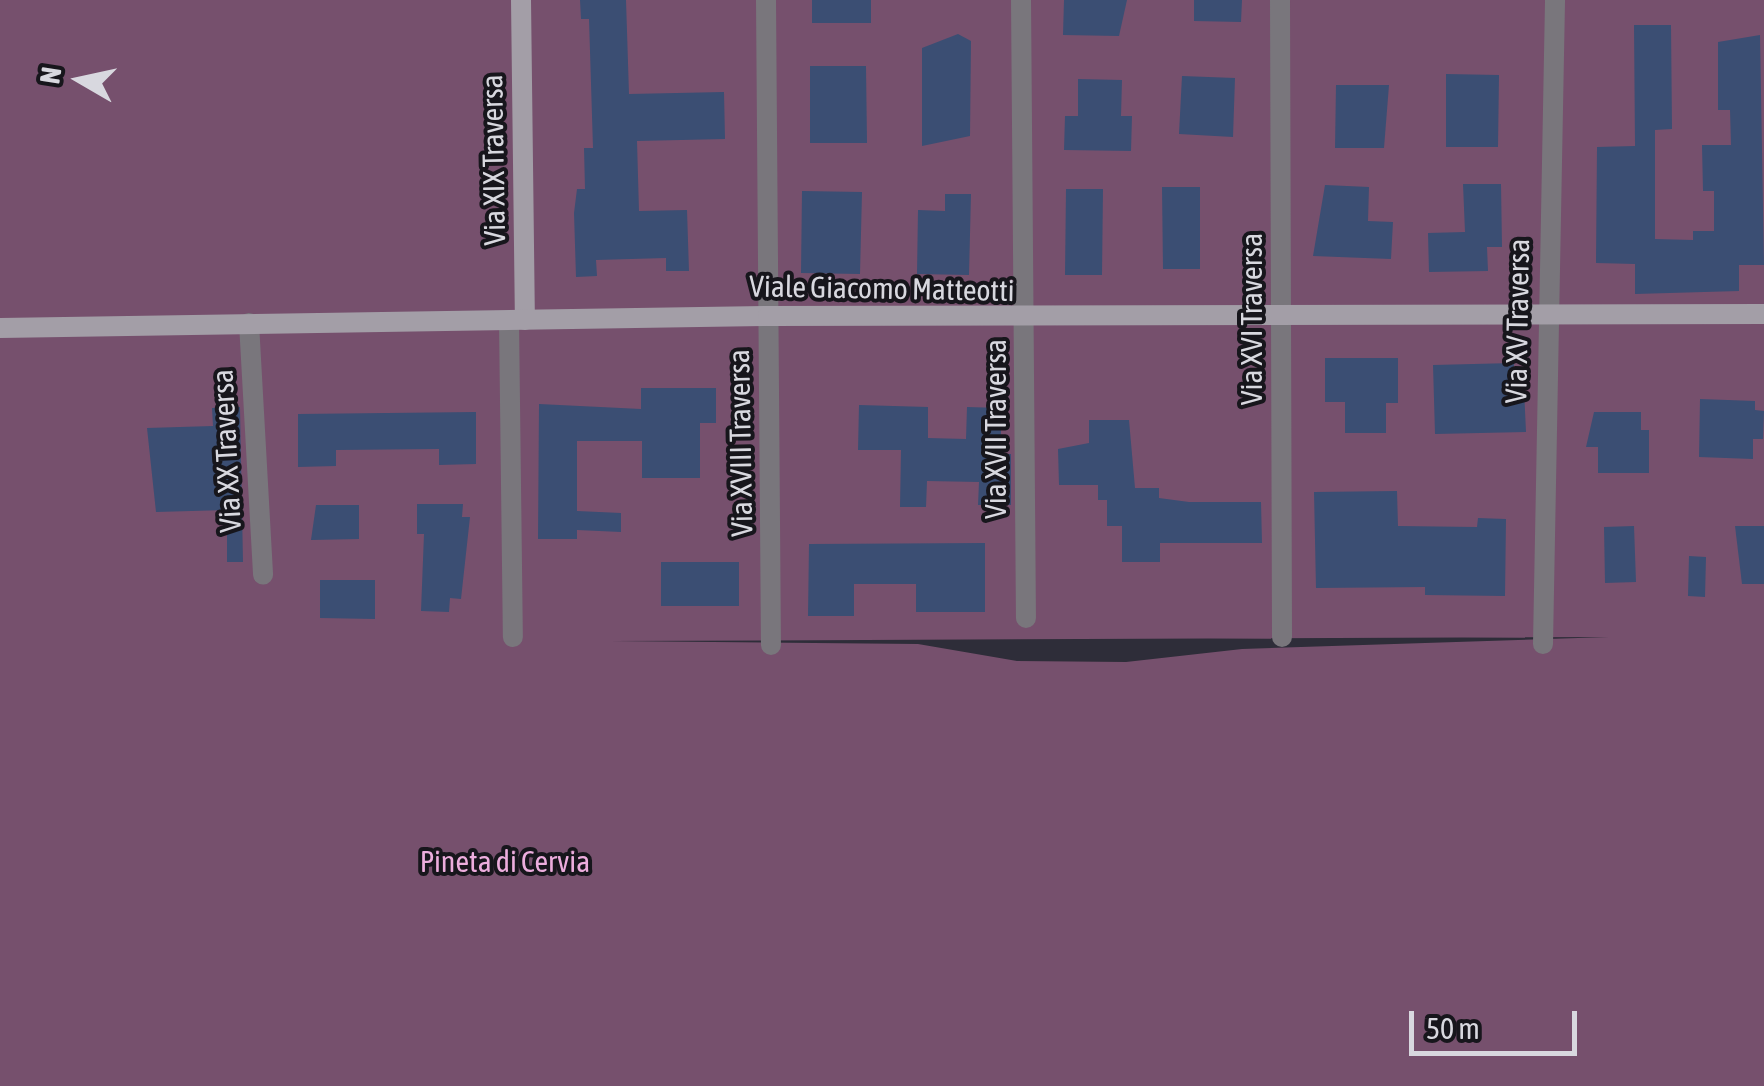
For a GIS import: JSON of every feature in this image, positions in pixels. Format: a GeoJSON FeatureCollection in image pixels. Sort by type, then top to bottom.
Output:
{"type":"FeatureCollection","features":[{"type":"Feature","properties":{"kind":"street","name":"Via XIX Traversa"},"geometry":{"type":"LineString","coordinates":[[513,637],[521,0]]}},
{"type":"Feature","properties":{"kind":"street","name":"Via XVIII Traversa"},"geometry":{"type":"LineString","coordinates":[[766,0],[771,645]]}},
{"type":"Feature","properties":{"kind":"street","name":"Via XVII Traversa"},"geometry":{"type":"LineString","coordinates":[[1021,0],[1026,618]]}},
{"type":"Feature","properties":{"kind":"street","name":"Via XVI Traversa"},"geometry":{"type":"LineString","coordinates":[[1280,0],[1282,637]]}},
{"type":"Feature","properties":{"kind":"street","name":"Via XV Traversa"},"geometry":{"type":"LineString","coordinates":[[1543,644],[1555,0]]}},
{"type":"Feature","properties":{"kind":"street","name":"Viale Giacomo Matteotti"},"geometry":{"type":"LineString","coordinates":[[0,328],[768,316],[1024,320],[1764,314]]}},
{"type":"Feature","properties":{"kind":"street","name":"Via XX Traversa"},"geometry":{"type":"LineString","coordinates":[[249,323],[263,575]]}},
{"type":"Feature","properties":{"kind":"green space","name":"Pineta di Cervia"},"geometry":{"type":"Polygon","coordinates":[[[0,0],[1764,0],[1764,1086],[0,1086],[0,0]],[[1609,637],[610,641],[918,644],[1017,661],[1126,662],[1242,649],[1609,637]]]}},
{"type":"Feature","properties":{"kind":"building"},"geometry":{"type":"Polygon","coordinates":[[[580,0],[626,0],[629,94],[724,92],[725,139],[637,141],[639,211],[687,210],[689,271],[666,271],[666,258],[596,260],[597,276],[576,277],[577,189],[585,189],[584,148],[593,148],[589,19],[581,19],[580,0]]]}},
{"type":"Feature","properties":{"kind":"building"},"geometry":{"type":"Polygon","coordinates":[[[812,0],[871,0],[871,23],[812,23],[812,0]]]}},
{"type":"Feature","properties":{"kind":"building"},"geometry":{"type":"Polygon","coordinates":[[[1064,0],[1127,0],[1119,36],[1063,35],[1064,0]]]}},
{"type":"Feature","properties":{"kind":"building"},"geometry":{"type":"Polygon","coordinates":[[[1194,0],[1242,0],[1241,22],[1194,21],[1194,0]]]}},
{"type":"Feature","properties":{"kind":"building"},"geometry":{"type":"Polygon","coordinates":[[[1634,25],[1671,25],[1672,129],[1655,130],[1655,239],[1693,240],[1693,231],[1714,231],[1714,191],[1703,191],[1702,145],[1731,145],[1730,110],[1718,110],[1718,42],[1760,35],[1764,265],[1739,265],[1739,291],[1635,294],[1635,264],[1596,263],[1597,147],[1635,146],[1634,25]]]}},
{"type":"Feature","properties":{"kind":"building"},"geometry":{"type":"Polygon","coordinates":[[[958,34],[971,41],[970,136],[922,146],[922,48],[958,34]]]}},
{"type":"Feature","properties":{"kind":"building"},"geometry":{"type":"Polygon","coordinates":[[[810,66],[866,66],[867,143],[810,143],[810,66]]]}},
{"type":"Feature","properties":{"kind":"building"},"geometry":{"type":"Polygon","coordinates":[[[1446,74],[1499,75],[1498,147],[1446,147],[1446,74]]]}},
{"type":"Feature","properties":{"kind":"building"},"geometry":{"type":"Polygon","coordinates":[[[1182,76],[1235,78],[1233,137],[1179,134],[1182,76]]]}},
{"type":"Feature","properties":{"kind":"building"},"geometry":{"type":"Polygon","coordinates":[[[1078,79],[1122,80],[1121,116],[1132,116],[1131,151],[1064,150],[1065,116],[1078,116],[1078,79]]]}},
{"type":"Feature","properties":{"kind":"building"},"geometry":{"type":"Polygon","coordinates":[[[1336,85],[1389,85],[1384,148],[1335,148],[1336,85]]]}},
{"type":"Feature","properties":{"kind":"building"},"geometry":{"type":"Polygon","coordinates":[[[1463,184],[1501,184],[1502,247],[1487,247],[1488,271],[1429,272],[1428,233],[1465,232],[1463,184]]]}},
{"type":"Feature","properties":{"kind":"building"},"geometry":{"type":"Polygon","coordinates":[[[1325,185],[1369,187],[1368,221],[1393,222],[1391,259],[1313,256],[1325,185]]]}},
{"type":"Feature","properties":{"kind":"building"},"geometry":{"type":"Polygon","coordinates":[[[1162,187],[1200,187],[1200,269],[1163,269],[1162,187]]]}},
{"type":"Feature","properties":{"kind":"building"},"geometry":{"type":"Polygon","coordinates":[[[1066,189],[1103,189],[1102,275],[1065,275],[1066,189]]]}},
{"type":"Feature","properties":{"kind":"building"},"geometry":{"type":"Polygon","coordinates":[[[802,191],[862,192],[860,274],[801,273],[802,191]]]}},
{"type":"Feature","properties":{"kind":"building"},"geometry":{"type":"Polygon","coordinates":[[[945,194],[971,194],[969,275],[917,274],[918,210],[945,211],[945,194]]]}},
{"type":"Feature","properties":{"kind":"building"},"geometry":{"type":"Polygon","coordinates":[[[1325,358],[1398,358],[1398,403],[1386,403],[1386,433],[1345,433],[1345,402],[1325,402],[1325,358]]]}},
{"type":"Feature","properties":{"kind":"building"},"geometry":{"type":"Polygon","coordinates":[[[1514,363],[1514,389],[1524,389],[1526,432],[1435,434],[1433,365],[1514,363]]]}},
{"type":"Feature","properties":{"kind":"building"},"geometry":{"type":"Polygon","coordinates":[[[641,388],[716,388],[716,423],[700,423],[700,478],[642,478],[642,441],[577,441],[577,511],[621,513],[621,532],[577,530],[577,539],[538,539],[539,404],[641,409],[641,388]]]}},
{"type":"Feature","properties":{"kind":"building"},"geometry":{"type":"Polygon","coordinates":[[[1700,399],[1755,401],[1755,410],[1764,411],[1763,439],[1753,439],[1753,459],[1699,457],[1700,399]]]}},
{"type":"Feature","properties":{"kind":"building"},"geometry":{"type":"Polygon","coordinates":[[[859,405],[928,407],[928,438],[966,439],[967,407],[1001,408],[1001,454],[1011,454],[1011,505],[978,505],[979,482],[927,481],[926,507],[900,507],[901,450],[858,450],[859,405]]]}},
{"type":"Feature","properties":{"kind":"building"},"geometry":{"type":"Polygon","coordinates":[[[240,407],[243,562],[227,562],[227,510],[156,512],[147,428],[213,426],[212,408],[240,407]]]}},
{"type":"Feature","properties":{"kind":"building"},"geometry":{"type":"Polygon","coordinates":[[[476,412],[476,464],[439,465],[439,449],[336,450],[336,466],[298,467],[298,414],[476,412]]]}},
{"type":"Feature","properties":{"kind":"building"},"geometry":{"type":"Polygon","coordinates":[[[1594,412],[1641,412],[1641,430],[1649,430],[1649,473],[1598,473],[1598,447],[1586,447],[1594,412]]]}},
{"type":"Feature","properties":{"kind":"building"},"geometry":{"type":"Polygon","coordinates":[[[1089,420],[1129,420],[1135,488],[1159,488],[1159,498],[1189,502],[1261,502],[1262,543],[1160,543],[1160,562],[1122,562],[1122,526],[1107,526],[1107,500],[1098,500],[1098,485],[1059,485],[1058,449],[1089,443],[1089,420]]]}},
{"type":"Feature","properties":{"kind":"building"},"geometry":{"type":"Polygon","coordinates":[[[1397,491],[1398,526],[1477,527],[1478,518],[1506,519],[1505,596],[1425,595],[1425,587],[1316,588],[1314,492],[1397,491]]]}},
{"type":"Feature","properties":{"kind":"building"},"geometry":{"type":"Polygon","coordinates":[[[417,504],[463,504],[462,517],[470,517],[461,599],[450,598],[449,612],[421,611],[424,534],[417,534],[417,504]]]}},
{"type":"Feature","properties":{"kind":"building"},"geometry":{"type":"Polygon","coordinates":[[[316,505],[359,505],[359,539],[311,540],[316,505]]]}},
{"type":"Feature","properties":{"kind":"building"},"geometry":{"type":"Polygon","coordinates":[[[1634,526],[1636,582],[1605,583],[1604,527],[1634,526]]]}},
{"type":"Feature","properties":{"kind":"building"},"geometry":{"type":"Polygon","coordinates":[[[1735,526],[1764,526],[1764,584],[1742,584],[1735,526]]]}},
{"type":"Feature","properties":{"kind":"building"},"geometry":{"type":"Polygon","coordinates":[[[985,543],[985,612],[916,612],[916,584],[854,584],[854,616],[808,616],[809,544],[985,543]]]}},
{"type":"Feature","properties":{"kind":"building"},"geometry":{"type":"Polygon","coordinates":[[[1689,556],[1706,557],[1705,597],[1688,596],[1689,556]]]}},
{"type":"Feature","properties":{"kind":"building"},"geometry":{"type":"Polygon","coordinates":[[[661,562],[739,562],[739,606],[661,606],[661,562]]]}},
{"type":"Feature","properties":{"kind":"building"},"geometry":{"type":"Polygon","coordinates":[[[320,580],[375,580],[375,619],[320,618],[320,580]]]}}]}
